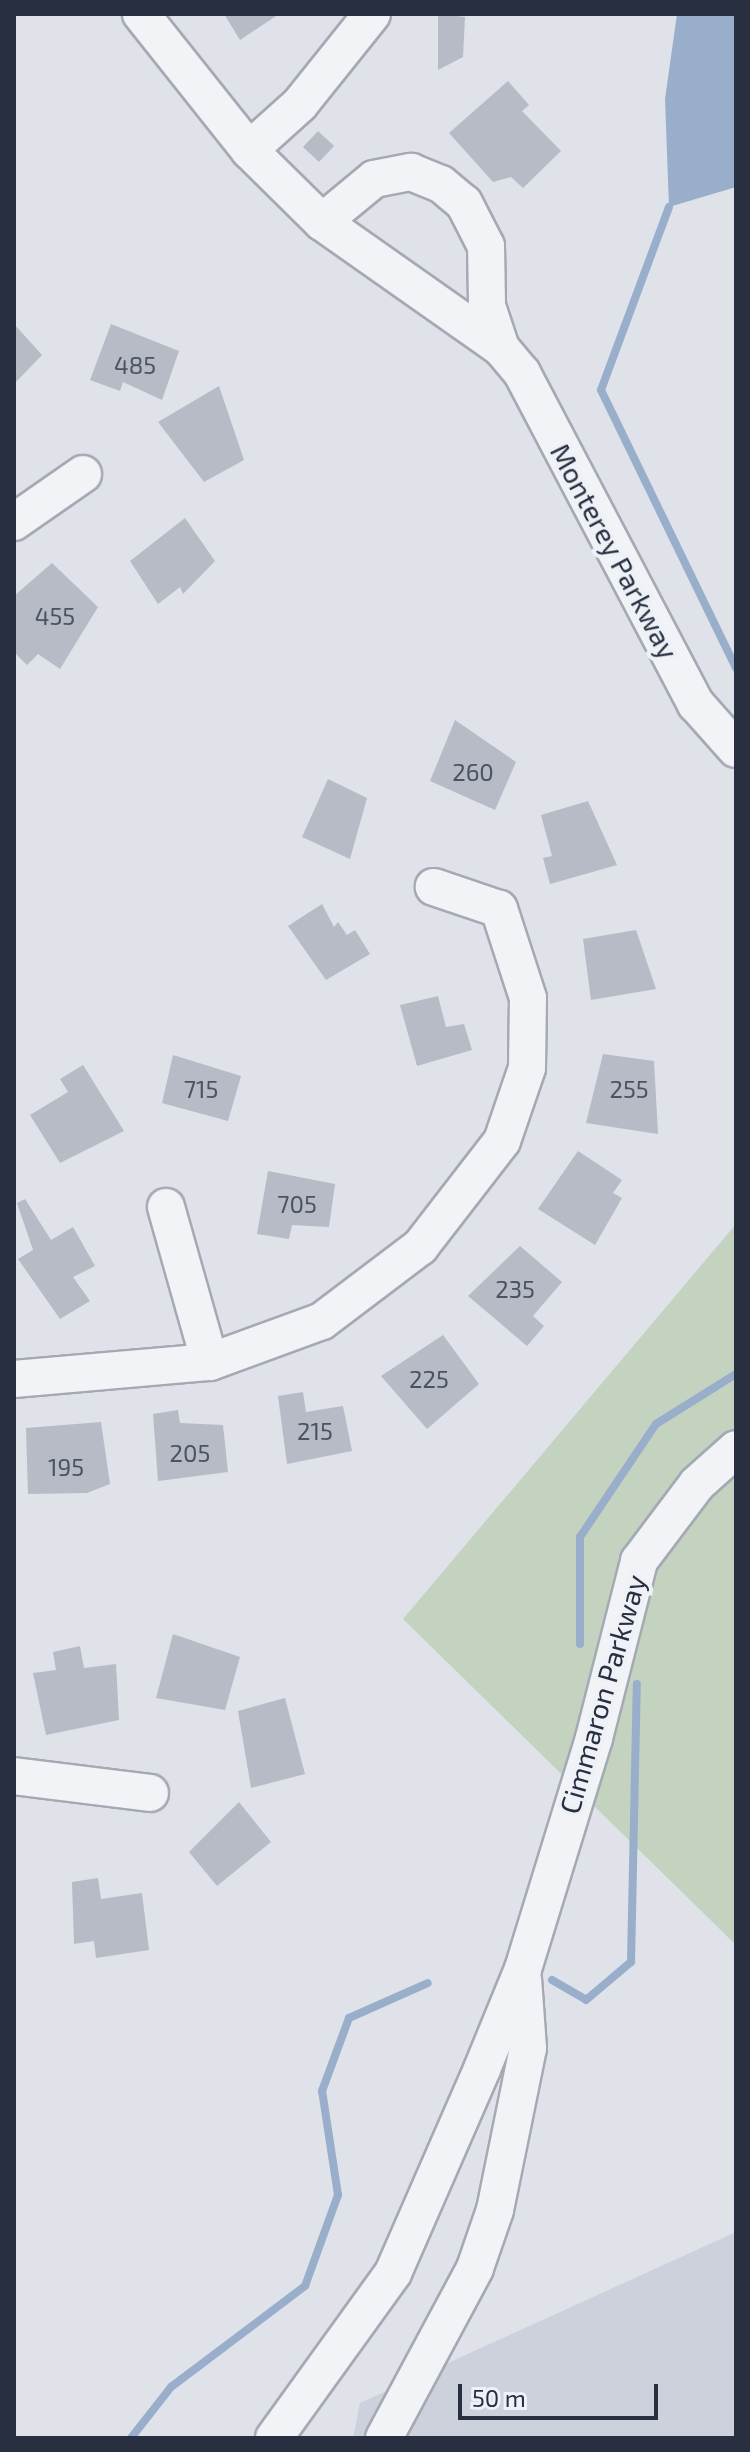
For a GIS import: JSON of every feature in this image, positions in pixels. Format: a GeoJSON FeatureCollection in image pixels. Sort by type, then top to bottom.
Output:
{"type":"FeatureCollection","features":[{"type":"Feature","properties":{"kind":"street","name":"Monterey Parkway"},"geometry":{"type":"LineString","coordinates":[[141,14],[249,150],[322,222],[501,348],[522,373],[696,704],[736,749]]}},
{"type":"Feature","properties":{"kind":"street"},"geometry":{"type":"LineString","coordinates":[[249,150],[300,104],[372,14]]}},
{"type":"Feature","properties":{"kind":"street","name":"Monterey Parkway"},"geometry":{"type":"LineString","coordinates":[[322,222],[374,179],[411,172],[441,184],[464,203],[486,246],[487,306],[501,348]]}},
{"type":"Feature","properties":{"kind":"street"},"geometry":{"type":"LineString","coordinates":[[14,522],[83,474]]}},
{"type":"Feature","properties":{"kind":"street"},"geometry":{"type":"LineString","coordinates":[[14,1379],[210,1362],[334,1312],[420,1247],[502,1141],[527,1068],[528,998],[499,909],[434,887]]}},
{"type":"Feature","properties":{"kind":"street"},"geometry":{"type":"LineString","coordinates":[[166,1207],[210,1362]]}},
{"type":"Feature","properties":{"kind":"street","name":"Cimmaron Parkway"},"geometry":{"type":"LineString","coordinates":[[274,2438],[393,2273],[523,1969],[639,1561],[697,1484],[736,1449]]}},
{"type":"Feature","properties":{"kind":"street"},"geometry":{"type":"LineString","coordinates":[[14,1776],[150,1793]]}},
{"type":"Feature","properties":{"kind":"street","name":"Cimmaron Parkway"},"geometry":{"type":"LineString","coordinates":[[384,2438],[475,2268],[495,2210],[528,2048],[523,1969]]}},
{"type":"Feature","properties":{"kind":"shaded area"},"geometry":{"type":"Polygon","coordinates":[[[736,2232],[736,2438],[353,2438],[360,2403],[736,2232]]]}},
{"type":"Feature","properties":{"kind":"green space"},"geometry":{"type":"Polygon","coordinates":[[[736,1224],[736,1945],[403,1619],[736,1224]]]}},
{"type":"Feature","properties":{"kind":"water"},"geometry":{"type":"Polygon","coordinates":[[[677,14],[736,14],[736,187],[669,207],[665,99],[677,14]]]}},
{"type":"Feature","properties":{"kind":"building"},"geometry":{"type":"Polygon","coordinates":[[[224,14],[279,14],[240,40],[224,14]]]}},
{"type":"Feature","properties":{"kind":"building"},"geometry":{"type":"Polygon","coordinates":[[[438,14],[465,17],[463,57],[438,70],[438,14]]]}},
{"type":"Feature","properties":{"kind":"building"},"geometry":{"type":"Polygon","coordinates":[[[508,81],[529,105],[522,111],[561,151],[523,188],[511,177],[493,182],[449,133],[508,81]]]}},
{"type":"Feature","properties":{"kind":"building"},"geometry":{"type":"Polygon","coordinates":[[[318,131],[334,146],[319,162],[303,147],[318,131]]]}},
{"type":"Feature","properties":{"kind":"building"},"geometry":{"type":"Polygon","coordinates":[[[14,324],[42,355],[14,384],[14,324]]]}},
{"type":"Feature","properties":{"kind":"building"},"geometry":{"type":"Polygon","coordinates":[[[111,324],[179,351],[162,400],[123,382],[120,391],[90,380],[111,324]]]}},
{"type":"Feature","properties":{"kind":"building"},"geometry":{"type":"Polygon","coordinates":[[[219,386],[244,460],[204,482],[158,422],[219,386]]]}},
{"type":"Feature","properties":{"kind":"building"},"geometry":{"type":"Polygon","coordinates":[[[185,518],[215,561],[183,594],[180,587],[158,604],[130,561],[185,518]]]}},
{"type":"Feature","properties":{"kind":"building"},"geometry":{"type":"Polygon","coordinates":[[[52,563],[98,607],[60,669],[38,654],[27,665],[14,652],[14,596],[52,563]]]}},
{"type":"Feature","properties":{"kind":"building"},"geometry":{"type":"Polygon","coordinates":[[[455,720],[516,762],[495,810],[430,781],[455,720]]]}},
{"type":"Feature","properties":{"kind":"building"},"geometry":{"type":"Polygon","coordinates":[[[328,779],[367,798],[350,859],[302,837],[328,779]]]}},
{"type":"Feature","properties":{"kind":"building"},"geometry":{"type":"Polygon","coordinates":[[[588,801],[617,865],[550,884],[543,858],[552,856],[541,815],[588,801]]]}},
{"type":"Feature","properties":{"kind":"building"},"geometry":{"type":"Polygon","coordinates":[[[322,904],[334,927],[338,922],[347,935],[355,930],[370,954],[326,980],[288,926],[322,904]]]}},
{"type":"Feature","properties":{"kind":"building"},"geometry":{"type":"Polygon","coordinates":[[[636,930],[656,989],[591,1000],[583,939],[636,930]]]}},
{"type":"Feature","properties":{"kind":"building"},"geometry":{"type":"Polygon","coordinates":[[[438,996],[446,1027],[464,1024],[472,1050],[417,1066],[400,1005],[438,996]]]}},
{"type":"Feature","properties":{"kind":"building"},"geometry":{"type":"Polygon","coordinates":[[[603,1054],[654,1061],[658,1134],[586,1123],[603,1054]]]}},
{"type":"Feature","properties":{"kind":"building"},"geometry":{"type":"Polygon","coordinates":[[[173,1055],[241,1076],[228,1121],[162,1103],[173,1055]]]}},
{"type":"Feature","properties":{"kind":"building"},"geometry":{"type":"Polygon","coordinates":[[[83,1065],[124,1131],[60,1163],[30,1115],[68,1092],[60,1079],[83,1065]]]}},
{"type":"Feature","properties":{"kind":"building"},"geometry":{"type":"Polygon","coordinates":[[[578,1151],[622,1180],[613,1193],[622,1198],[595,1245],[538,1209],[578,1151]]]}},
{"type":"Feature","properties":{"kind":"building"},"geometry":{"type":"Polygon","coordinates":[[[268,1171],[335,1184],[329,1227],[292,1225],[289,1239],[257,1234],[268,1171]]]}},
{"type":"Feature","properties":{"kind":"building"},"geometry":{"type":"Polygon","coordinates":[[[25,1199],[51,1240],[73,1227],[95,1266],[73,1277],[90,1301],[60,1319],[18,1259],[33,1250],[17,1203],[25,1199]]]}},
{"type":"Feature","properties":{"kind":"building"},"geometry":{"type":"Polygon","coordinates":[[[520,1246],[562,1282],[533,1316],[544,1326],[527,1346],[468,1296],[520,1246]]]}},
{"type":"Feature","properties":{"kind":"building"},"geometry":{"type":"Polygon","coordinates":[[[443,1335],[479,1384],[427,1429],[381,1376],[443,1335]]]}},
{"type":"Feature","properties":{"kind":"building"},"geometry":{"type":"Polygon","coordinates":[[[303,1392],[306,1412],[343,1406],[352,1451],[287,1464],[278,1396],[303,1392]]]}},
{"type":"Feature","properties":{"kind":"building"},"geometry":{"type":"Polygon","coordinates":[[[178,1410],[180,1423],[223,1425],[228,1472],[158,1481],[153,1414],[178,1410]]]}},
{"type":"Feature","properties":{"kind":"building"},"geometry":{"type":"Polygon","coordinates":[[[101,1422],[110,1484],[87,1493],[28,1494],[26,1428],[101,1422]]]}},
{"type":"Feature","properties":{"kind":"building"},"geometry":{"type":"Polygon","coordinates":[[[173,1634],[240,1657],[225,1710],[156,1698],[173,1634]]]}},
{"type":"Feature","properties":{"kind":"building"},"geometry":{"type":"Polygon","coordinates":[[[80,1646],[84,1668],[116,1664],[119,1720],[46,1735],[33,1673],[56,1670],[53,1652],[80,1646]]]}},
{"type":"Feature","properties":{"kind":"building"},"geometry":{"type":"Polygon","coordinates":[[[285,1698],[305,1774],[251,1788],[238,1711],[285,1698]]]}},
{"type":"Feature","properties":{"kind":"building"},"geometry":{"type":"Polygon","coordinates":[[[239,1802],[271,1842],[217,1886],[189,1852],[239,1802]]]}},
{"type":"Feature","properties":{"kind":"building"},"geometry":{"type":"Polygon","coordinates":[[[98,1878],[101,1899],[142,1893],[149,1950],[96,1958],[94,1941],[74,1944],[72,1882],[98,1878]]]}},
{"type":"Feature","properties":{"kind":"waterway"},"geometry":{"type":"LineString","coordinates":[[669,207],[601,390],[736,668]]}},
{"type":"Feature","properties":{"kind":"waterway"},"geometry":{"type":"LineString","coordinates":[[580,1644],[580,1537],[656,1424],[736,1374]]}},
{"type":"Feature","properties":{"kind":"waterway"},"geometry":{"type":"LineString","coordinates":[[552,1980],[586,2000],[631,1962],[637,1684]]}},
{"type":"Feature","properties":{"kind":"waterway"},"geometry":{"type":"LineString","coordinates":[[131,2438],[171,2387],[305,2286],[338,2195],[322,2091],[349,2018],[428,1983]]}}]}
